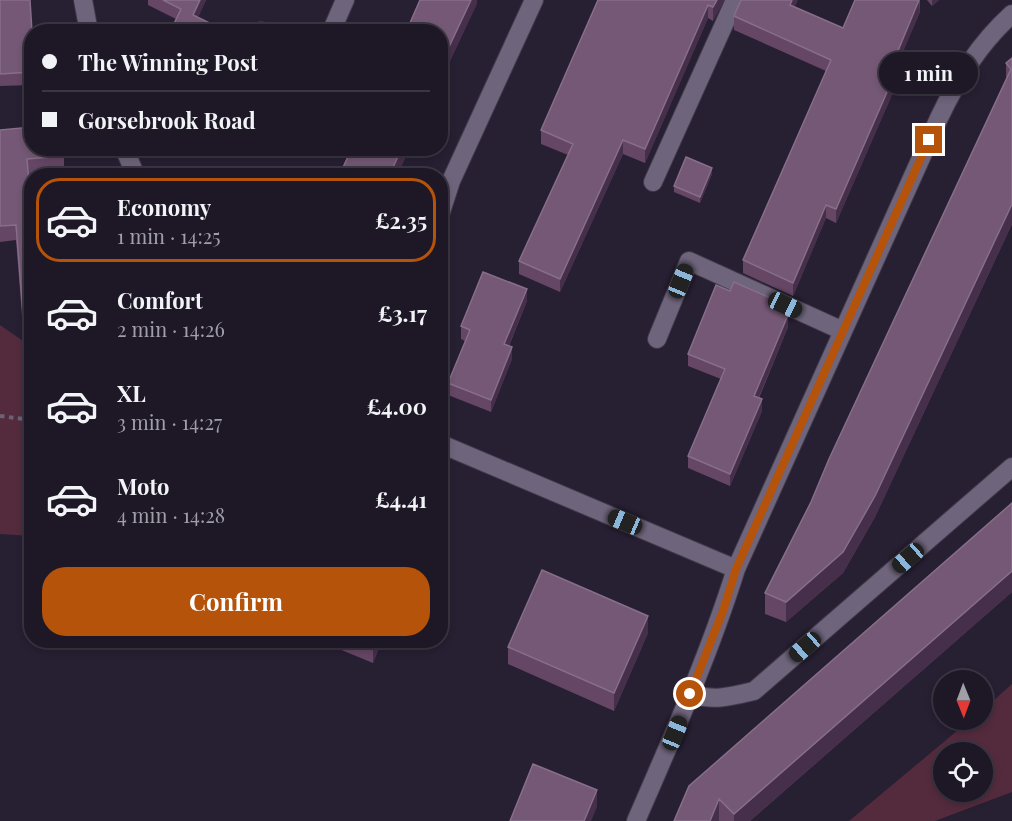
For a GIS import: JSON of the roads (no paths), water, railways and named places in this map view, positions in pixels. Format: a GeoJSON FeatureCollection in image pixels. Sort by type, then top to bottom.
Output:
{"type":"FeatureCollection","features":[{"type":"Feature","properties":{"kind":"street"},"geometry":{"type":"LineString","coordinates":[[83,0],[88,24]]}},
{"type":"Feature","properties":{"kind":"street"},"geometry":{"type":"LineString","coordinates":[[334,24],[345,0]]}},
{"type":"Feature","properties":{"kind":"street"},"geometry":{"type":"LineString","coordinates":[[448,190],[534,0]]}},
{"type":"Feature","properties":{"kind":"street"},"geometry":{"type":"LineString","coordinates":[[653,182],[735,0]]}},
{"type":"Feature","properties":{"kind":"street"},"geometry":{"type":"LineString","coordinates":[[636,821],[723,611],[736,569],[957,81],[976,52],[1012,14]]}},
{"type":"Feature","properties":{"kind":"street"},"geometry":{"type":"LineString","coordinates":[[657,339],[689,261],[843,332]]}},
{"type":"Feature","properties":{"kind":"street"},"geometry":{"type":"LineString","coordinates":[[448,447],[736,569]]}},
{"type":"Feature","properties":{"kind":"street"},"geometry":{"type":"LineString","coordinates":[[690,694],[708,699],[727,698],[754,691],[1012,467]]}}]}
